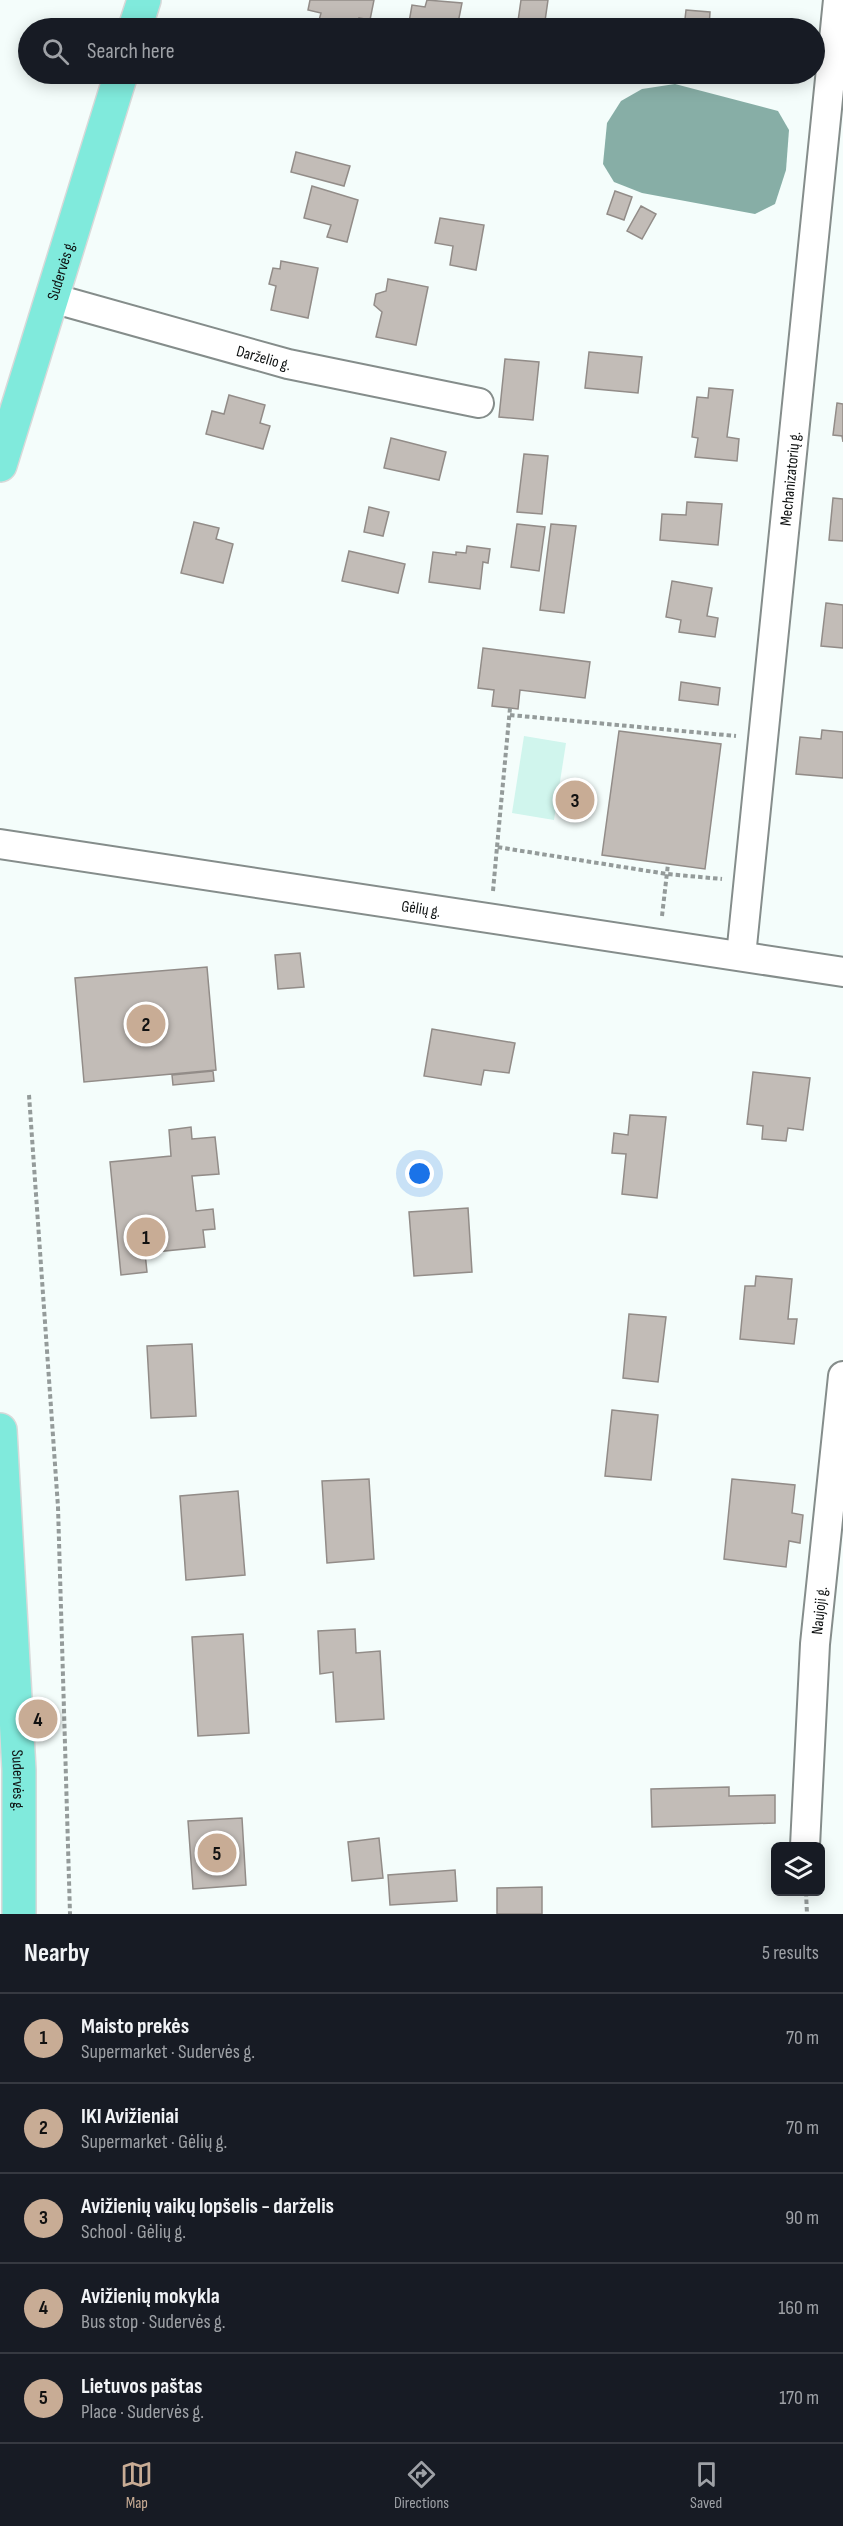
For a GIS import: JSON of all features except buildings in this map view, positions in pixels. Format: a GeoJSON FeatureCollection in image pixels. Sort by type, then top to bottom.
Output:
{"type":"FeatureCollection","features":[{"type":"Feature","properties":{"kind":"main road"},"geometry":{"type":"LineString","coordinates":[[138,18],[144,0]]}},
{"type":"Feature","properties":{"kind":"main road","name":"Sudervės g."},"geometry":{"type":"LineString","coordinates":[[0,465],[118,84]]}},
{"type":"Feature","properties":{"kind":"main road","name":"Sudervės g."},"geometry":{"type":"LineString","coordinates":[[0,1430],[19,1770],[19,1914]]}},
{"type":"Feature","properties":{"kind":"street","name":"Mechanizatorių g."},"geometry":{"type":"LineString","coordinates":[[741,956],[838,0]]}},
{"type":"Feature","properties":{"kind":"street","name":"Darželio g."},"geometry":{"type":"LineString","coordinates":[[52,298],[288,364],[479,403]]}},
{"type":"Feature","properties":{"kind":"street","name":"Gėlių g."},"geometry":{"type":"LineString","coordinates":[[0,844],[843,972]]}},
{"type":"Feature","properties":{"kind":"street","name":"Naujoji g."},"geometry":{"type":"LineString","coordinates":[[805,1842],[815,1644],[843,1376]]}},
{"type":"Feature","properties":{"kind":"path"},"geometry":{"type":"LineString","coordinates":[[489,918],[510,708]]}},
{"type":"Feature","properties":{"kind":"path"},"geometry":{"type":"LineString","coordinates":[[510,715],[741,737]]}},
{"type":"Feature","properties":{"kind":"path"},"geometry":{"type":"LineString","coordinates":[[497,847],[667,874],[728,880]]}},
{"type":"Feature","properties":{"kind":"path"},"geometry":{"type":"LineString","coordinates":[[659,944],[668,864]]}},
{"type":"Feature","properties":{"kind":"path"},"geometry":{"type":"LineString","coordinates":[[29,1095],[58,1507],[70,1914]]}},
{"type":"Feature","properties":{"kind":"path"},"geometry":{"type":"LineString","coordinates":[[807,1896],[807,1914]]}},
{"type":"Feature","properties":{"kind":"shaded area"},"geometry":{"type":"Polygon","coordinates":[[[675,84],[778,111],[789,130],[786,170],[775,204],[755,214],[642,193],[614,182],[603,164],[607,123],[621,101],[642,89],[675,84]]]}},
{"type":"Feature","properties":{"kind":"shaded area"},"geometry":{"type":"Polygon","coordinates":[[[524,736],[566,743],[554,820],[512,813],[524,736]]]}},
{"type":"Feature","properties":{"kind":"place","name":"Avižienių vaikų lopšelis - darželis"},"geometry":{"type":"Point","coordinates":[575,800]}},
{"type":"Feature","properties":{"kind":"place","name":"IKI Avižieniai"},"geometry":{"type":"Point","coordinates":[146,1024]}},
{"type":"Feature","properties":{"kind":"place","name":"Maisto prekės"},"geometry":{"type":"Point","coordinates":[146,1237]}},
{"type":"Feature","properties":{"kind":"place","name":"Avižienių mokykla"},"geometry":{"type":"Point","coordinates":[38,1719]}},
{"type":"Feature","properties":{"kind":"place","name":"Lietuvos paštas"},"geometry":{"type":"Point","coordinates":[217,1853]}}]}
